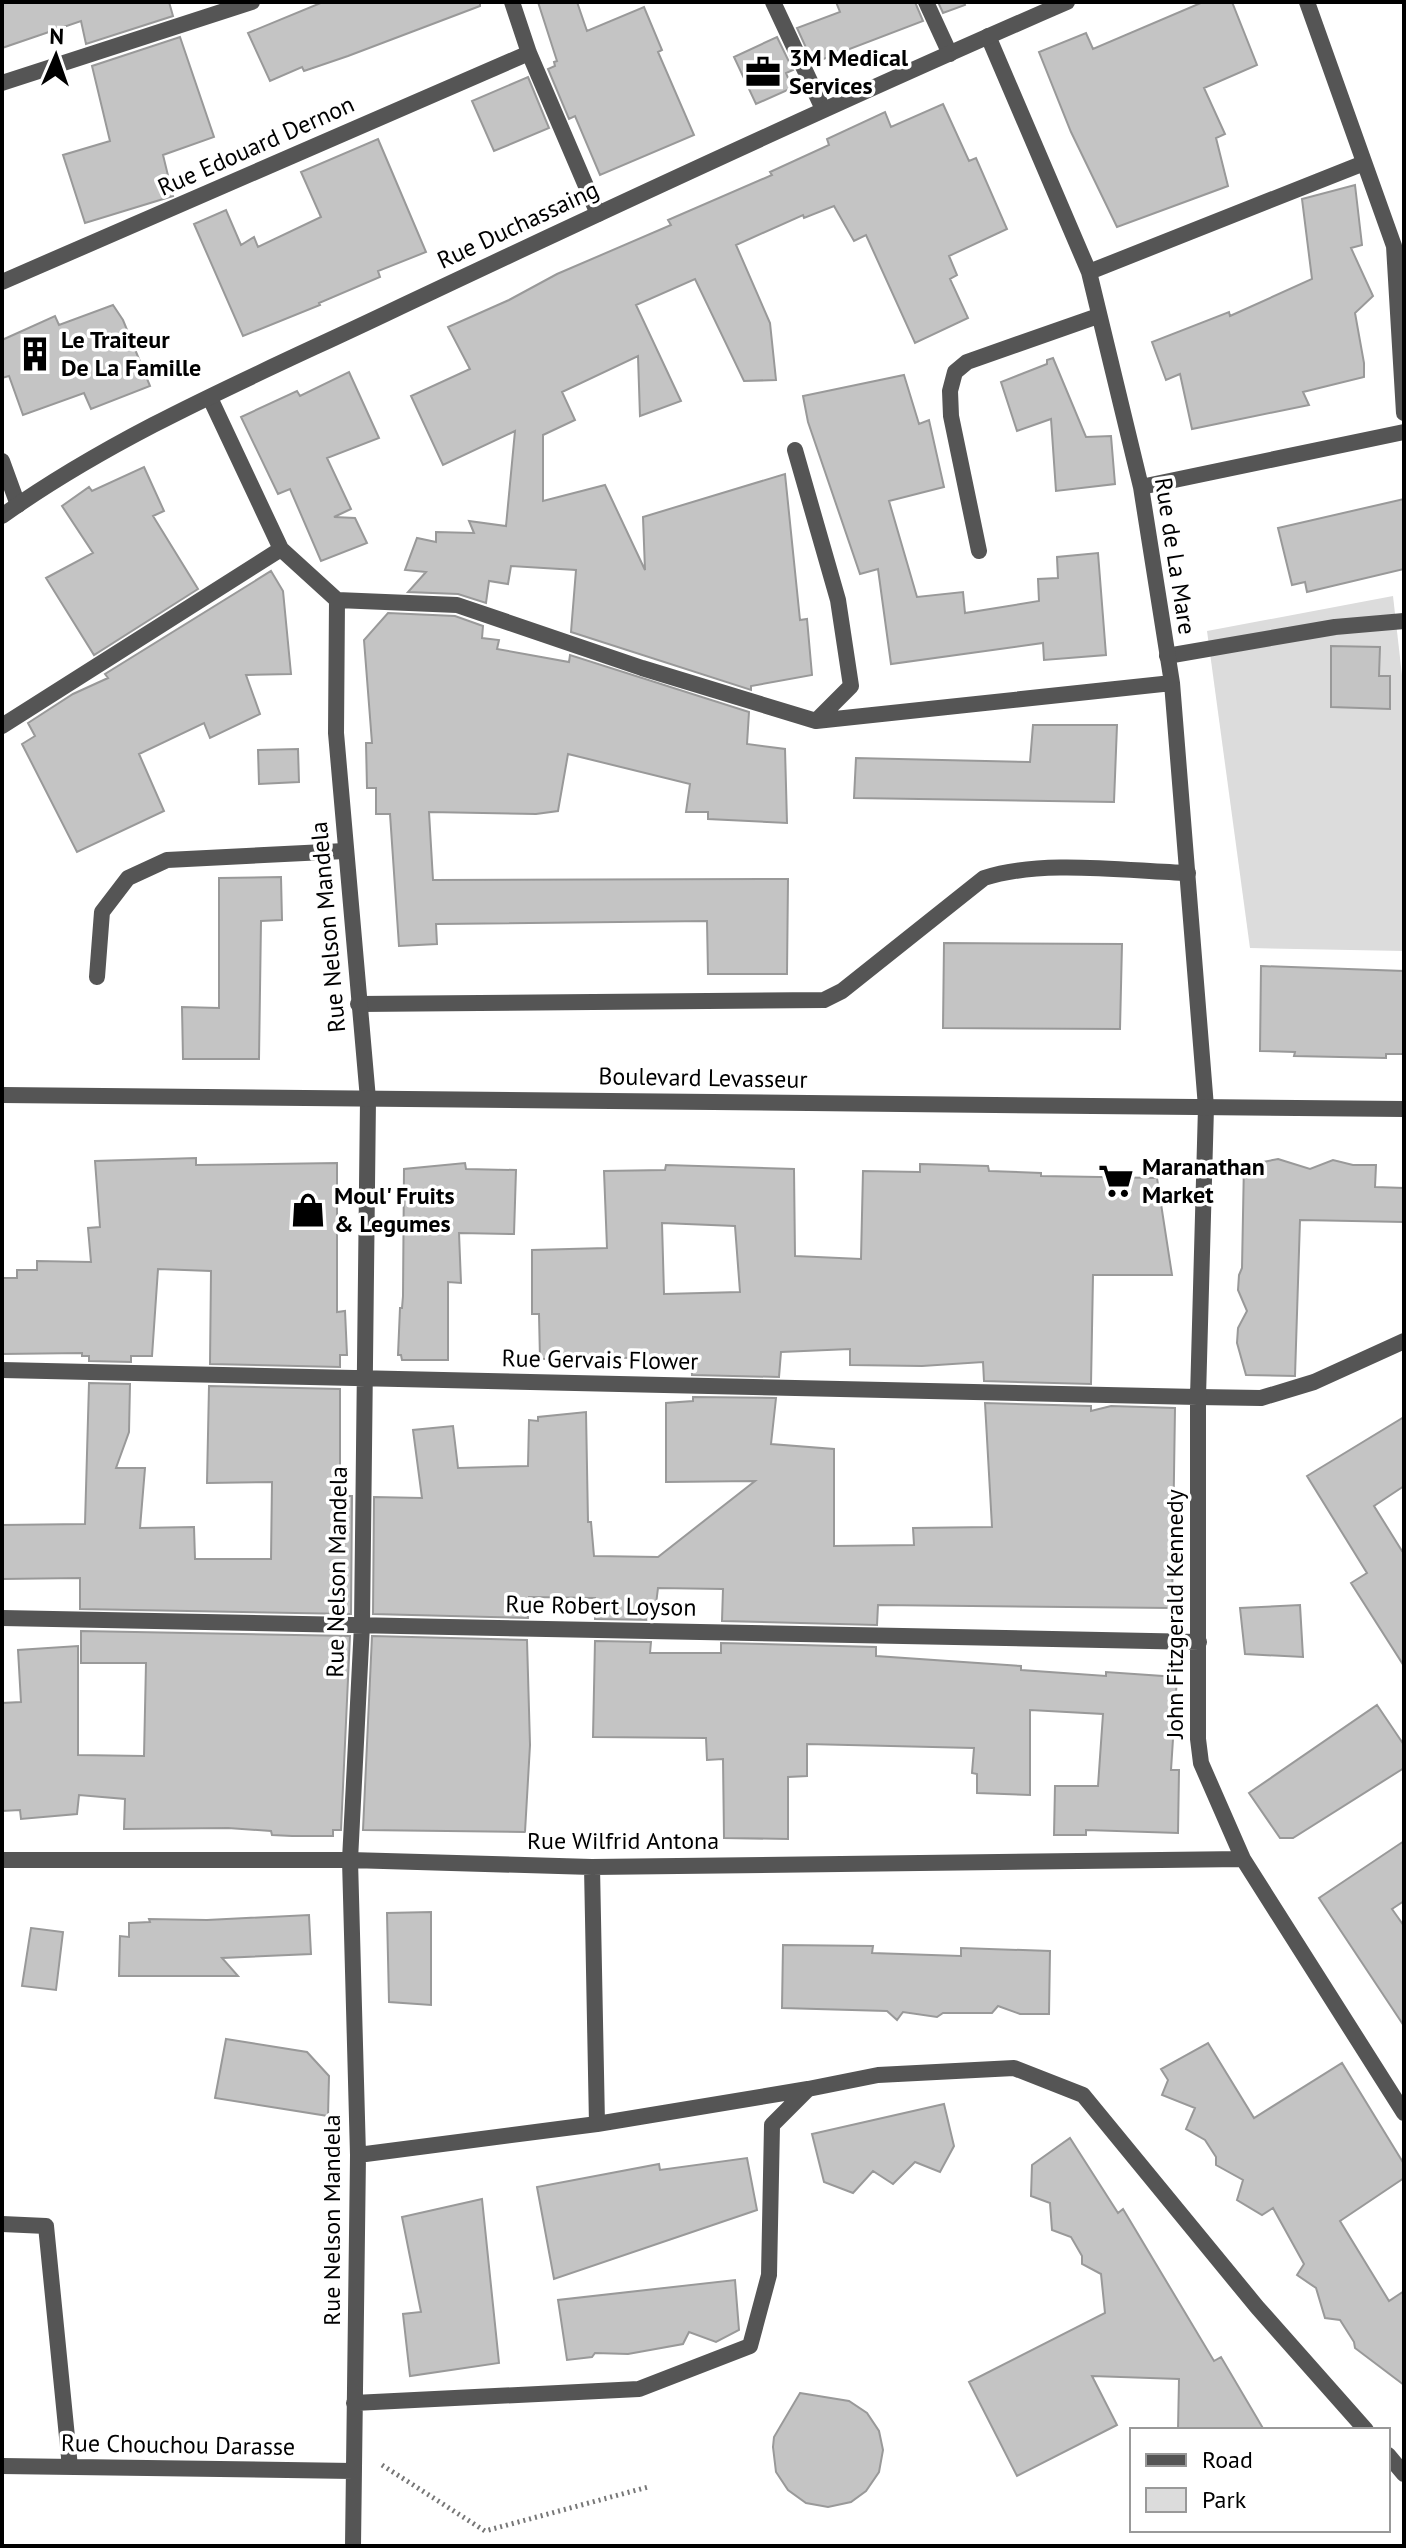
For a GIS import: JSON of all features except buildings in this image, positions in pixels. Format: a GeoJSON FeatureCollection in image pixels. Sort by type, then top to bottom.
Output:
{"type":"FeatureCollection","features":[{"type":"Feature","properties":{"kind":"street"},"geometry":{"type":"LineString","coordinates":[[2,83],[252,2]]}},
{"type":"Feature","properties":{"kind":"street"},"geometry":{"type":"LineString","coordinates":[[512,2],[529,53],[598,214]]}},
{"type":"Feature","properties":{"kind":"street"},"geometry":{"type":"LineString","coordinates":[[773,2],[823,109]]}},
{"type":"Feature","properties":{"kind":"street"},"geometry":{"type":"LineString","coordinates":[[926,2],[950,54]]}},
{"type":"Feature","properties":{"kind":"street","name":"Rue Duchassaing"},"geometry":{"type":"LineString","coordinates":[[2,516],[71,469],[210,398],[823,109],[1067,2]]}},
{"type":"Feature","properties":{"kind":"street"},"geometry":{"type":"LineString","coordinates":[[1307,2],[1394,246],[1404,413]]}},
{"type":"Feature","properties":{"kind":"street","name":"Rue de La Mare"},"geometry":{"type":"LineString","coordinates":[[988,36],[1089,272],[1141,487],[1172,683],[1206,1107]]}},
{"type":"Feature","properties":{"kind":"street","name":"Rue Edouard Dernon"},"geometry":{"type":"LineString","coordinates":[[2,282],[529,53]]}},
{"type":"Feature","properties":{"kind":"street"},"geometry":{"type":"LineString","coordinates":[[1089,272],[1364,163]]}},
{"type":"Feature","properties":{"kind":"street"},"geometry":{"type":"LineString","coordinates":[[979,551],[951,416],[950,391],[955,372],[967,362],[1098,316]]}},
{"type":"Feature","properties":{"kind":"street"},"geometry":{"type":"LineString","coordinates":[[210,398],[281,549],[337,600],[457,605],[642,668],[816,721],[1172,683]]}},
{"type":"Feature","properties":{"kind":"street"},"geometry":{"type":"LineString","coordinates":[[1141,487],[1404,432]]}},
{"type":"Feature","properties":{"kind":"street"},"geometry":{"type":"LineString","coordinates":[[795,450],[838,600],[851,686],[816,721]]}},
{"type":"Feature","properties":{"kind":"street"},"geometry":{"type":"LineString","coordinates":[[2,461],[18,505]]}},
{"type":"Feature","properties":{"kind":"street"},"geometry":{"type":"LineString","coordinates":[[2,726],[281,549]]}},
{"type":"Feature","properties":{"kind":"street","name":"Rue Nelson Mandela"},"geometry":{"type":"LineString","coordinates":[[337,600],[336,733],[368,1099],[362,1625],[350,1860],[358,2155],[353,2546]]}},
{"type":"Feature","properties":{"kind":"street"},"geometry":{"type":"LineString","coordinates":[[1167,656],[1335,627],[1404,621]]}},
{"type":"Feature","properties":{"kind":"street"},"geometry":{"type":"LineString","coordinates":[[97,977],[102,912],[128,878],[167,860],[345,851]]}},
{"type":"Feature","properties":{"kind":"street"},"geometry":{"type":"LineString","coordinates":[[358,1004],[824,1000],[842,991],[984,878],[1009,870],[1038,868],[1188,873]]}},
{"type":"Feature","properties":{"kind":"street","name":"Boulevard Levasseur"},"geometry":{"type":"LineString","coordinates":[[2,1095],[1404,1109]]}},
{"type":"Feature","properties":{"kind":"street","name":"John Fitzgerald Kennedy"},"geometry":{"type":"LineString","coordinates":[[1206,1107],[1198,1397],[1198,1739],[1201,1763],[1243,1859],[1404,2113]]}},
{"type":"Feature","properties":{"kind":"street","name":"Rue Gervais Flower"},"geometry":{"type":"LineString","coordinates":[[2,1370],[1261,1398],[1314,1382],[1404,1341]]}},
{"type":"Feature","properties":{"kind":"street","name":"Rue Robert Loyson"},"geometry":{"type":"LineString","coordinates":[[2,1618],[1199,1642]]}},
{"type":"Feature","properties":{"kind":"street","name":"Rue Wilfrid Antona"},"geometry":{"type":"LineString","coordinates":[[2,1860],[350,1860],[592,1867],[1243,1859]]}},
{"type":"Feature","properties":{"kind":"street"},"geometry":{"type":"LineString","coordinates":[[592,1867],[597,2124]]}},
{"type":"Feature","properties":{"kind":"street"},"geometry":{"type":"LineString","coordinates":[[358,2155],[597,2124],[878,2075],[1014,2068],[1083,2095],[1257,2307],[1364,2428]]}},
{"type":"Feature","properties":{"kind":"street"},"geometry":{"type":"LineString","coordinates":[[354,2403],[639,2389],[750,2346],[769,2275],[772,2125],[808,2089]]}},
{"type":"Feature","properties":{"kind":"street"},"geometry":{"type":"LineString","coordinates":[[2,2224],[46,2226],[70,2467]]}},
{"type":"Feature","properties":{"kind":"street"},"geometry":{"type":"LineString","coordinates":[[1390,2457],[1404,2474]]}},
{"type":"Feature","properties":{"kind":"street","name":"Rue Chouchou Darasse"},"geometry":{"type":"LineString","coordinates":[[2,2466],[353,2471]]}},
{"type":"Feature","properties":{"kind":"path"},"geometry":{"type":"LineString","coordinates":[[354,2448],[485,2531],[648,2487]]}},
{"type":"Feature","properties":{"kind":"green space"},"geometry":{"type":"Polygon","coordinates":[[[1393,596],[1404,693],[1404,951],[1250,948],[1207,631],[1393,596]]]}},
{"type":"Feature","properties":{"kind":"place","name":"3M Medical Services"},"geometry":{"type":"Point","coordinates":[763,72]}},
{"type":"Feature","properties":{"kind":"place","name":"Le Traiteur De La Famille"},"geometry":{"type":"Point","coordinates":[35,354]}},
{"type":"Feature","properties":{"kind":"place","name":"Maranathan Market"},"geometry":{"type":"Point","coordinates":[1116,1181]}},
{"type":"Feature","properties":{"kind":"place","name":"Moul' Fruits & Legumes"},"geometry":{"type":"Point","coordinates":[308,1210]}}]}
